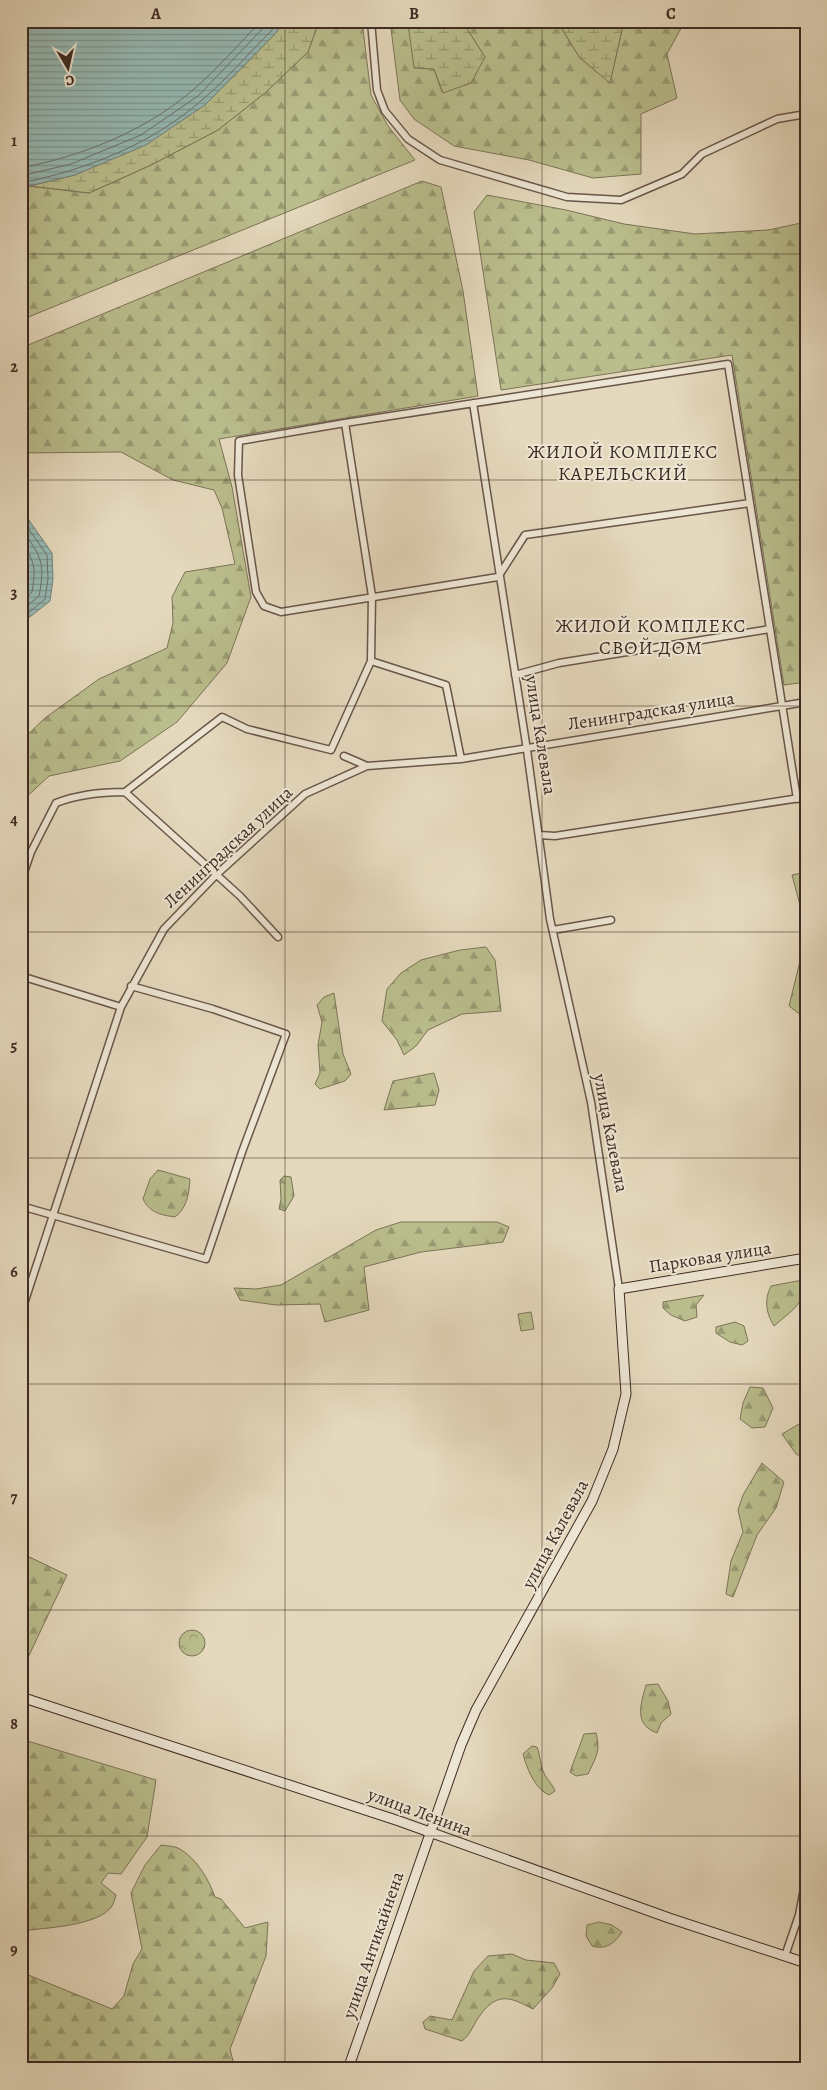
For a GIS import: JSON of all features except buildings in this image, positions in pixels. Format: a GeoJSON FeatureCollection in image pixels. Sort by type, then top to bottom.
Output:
{"type":"FeatureCollection","features":[{"type":"Feature","properties":{"kind":"main road","name":"Парковая улица"},"geometry":{"type":"LineString","coordinates":[[619,1289],[806,1258]]}},
{"type":"Feature","properties":{"kind":"main road","name":"улица Калевала"},"geometry":{"type":"LineString","coordinates":[[430,1833],[461,1745],[476,1710],[592,1501],[613,1449],[626,1394],[619,1289]]}},
{"type":"Feature","properties":{"kind":"main road","name":"улица Ленина"},"geometry":{"type":"LineString","coordinates":[[21,1697],[172,1745],[430,1833],[669,1918],[806,1963]]}},
{"type":"Feature","properties":{"kind":"main road","name":"улица Антикайнена"},"geometry":{"type":"LineString","coordinates":[[348,2069],[430,1833]]}},
{"type":"Feature","properties":{"kind":"street"},"geometry":{"type":"LineString","coordinates":[[371,21],[377,90],[385,111],[408,139],[440,160],[567,197],[621,200],[682,174],[702,154],[777,119],[806,114]]}},
{"type":"Feature","properties":{"kind":"street"},"geometry":{"type":"LineString","coordinates":[[750,502],[525,535],[498,577],[280,612],[264,606],[256,592],[238,476],[239,441],[345,422],[728,364],[783,706],[797,798]]}},
{"type":"Feature","properties":{"kind":"street","name":"улица Калевала"},"geometry":{"type":"LineString","coordinates":[[473,403],[553,930],[591,1102],[619,1289]]}},
{"type":"Feature","properties":{"kind":"street"},"geometry":{"type":"LineString","coordinates":[[21,881],[31,852],[56,803],[71,797],[98,792],[125,792],[222,717],[247,729],[331,750],[370,661],[372,596],[345,422]]}},
{"type":"Feature","properties":{"kind":"street"},"geometry":{"type":"LineString","coordinates":[[515,675],[559,663],[770,629]]}},
{"type":"Feature","properties":{"kind":"street"},"geometry":{"type":"LineString","coordinates":[[370,661],[446,685],[461,759]]}},
{"type":"Feature","properties":{"kind":"street","name":"Ленинградская улица"},"geometry":{"type":"LineString","coordinates":[[21,1313],[121,1007],[131,986],[164,930],[216,874],[305,794],[367,766],[461,759],[806,702]]}},
{"type":"Feature","properties":{"kind":"street"},"geometry":{"type":"LineString","coordinates":[[344,756],[367,766]]}},
{"type":"Feature","properties":{"kind":"street"},"geometry":{"type":"LineString","coordinates":[[125,792],[240,896],[278,937]]}},
{"type":"Feature","properties":{"kind":"street"},"geometry":{"type":"LineString","coordinates":[[539,835],[555,836],[806,797]]}},
{"type":"Feature","properties":{"kind":"street"},"geometry":{"type":"LineString","coordinates":[[553,930],[610,920]]}},
{"type":"Feature","properties":{"kind":"street"},"geometry":{"type":"LineString","coordinates":[[21,976],[121,1007]]}},
{"type":"Feature","properties":{"kind":"street"},"geometry":{"type":"LineString","coordinates":[[21,1206],[206,1259],[242,1152],[286,1034],[213,1009],[131,986]]}},
{"type":"Feature","properties":{"kind":"street"},"geometry":{"type":"LineString","coordinates":[[785,1956],[799,1915],[805,1883]]}},
{"type":"Feature","properties":{"kind":"green space"},"geometry":{"type":"Polygon","coordinates":[[[283,21],[319,21],[308,52],[266,92],[218,130],[151,165],[89,193],[29,186],[75,175],[205,105],[276,33],[283,21]]]}},
{"type":"Feature","properties":{"kind":"green space"},"geometry":{"type":"Polygon","coordinates":[[[319,21],[362,21],[371,95],[388,126],[415,160],[21,320],[21,188],[29,186],[89,193],[151,165],[218,130],[266,92],[308,52],[319,21]]]}},
{"type":"Feature","properties":{"kind":"green space"},"geometry":{"type":"Polygon","coordinates":[[[390,21],[412,21],[408,24],[434,69],[442,92],[485,57],[462,21],[557,21],[580,58],[610,82],[624,21],[685,21],[667,54],[677,98],[641,114],[641,174],[593,178],[529,160],[454,146],[414,119],[400,100],[390,21]]]}},
{"type":"Feature","properties":{"kind":"green space"},"geometry":{"type":"Polygon","coordinates":[[[412,21],[462,21],[485,57],[471,83],[443,93],[434,69],[414,68],[408,24],[412,21]]]}},
{"type":"Feature","properties":{"kind":"green space"},"geometry":{"type":"Polygon","coordinates":[[[557,21],[624,21],[610,83],[580,58],[557,21]]]}},
{"type":"Feature","properties":{"kind":"green space"},"geometry":{"type":"Polygon","coordinates":[[[422,181],[441,187],[463,291],[478,396],[219,439],[232,487],[251,597],[227,663],[177,722],[120,761],[49,776],[21,802],[21,741],[45,718],[99,679],[167,648],[173,623],[172,597],[185,572],[235,564],[222,508],[214,490],[173,480],[121,452],[21,453],[21,348],[422,181]]]}},
{"type":"Feature","properties":{"kind":"green space"},"geometry":{"type":"Polygon","coordinates":[[[487,195],[566,210],[624,224],[695,234],[768,230],[806,222],[806,682],[784,685],[732,355],[501,390],[474,212],[487,195]]]}},
{"type":"Feature","properties":{"kind":"green space"},"geometry":{"type":"Polygon","coordinates":[[[806,872],[806,928],[792,875],[806,872]]]}},
{"type":"Feature","properties":{"kind":"green space"},"geometry":{"type":"Polygon","coordinates":[[[806,937],[806,1019],[789,1006],[806,937]]]}},
{"type":"Feature","properties":{"kind":"green space"},"geometry":{"type":"Polygon","coordinates":[[[486,947],[495,960],[501,1011],[462,1014],[428,1030],[416,1046],[404,1055],[397,1040],[382,1021],[387,989],[401,973],[421,960],[460,950],[486,947]]]}},
{"type":"Feature","properties":{"kind":"green space"},"geometry":{"type":"Polygon","coordinates":[[[334,993],[343,1054],[351,1074],[345,1081],[320,1089],[315,1084],[320,1073],[318,1045],[322,1022],[317,1005],[324,997],[334,993]]]}},
{"type":"Feature","properties":{"kind":"green space"},"geometry":{"type":"Polygon","coordinates":[[[434,1073],[439,1090],[435,1105],[384,1110],[393,1081],[434,1073]]]}},
{"type":"Feature","properties":{"kind":"green space"},"geometry":{"type":"Polygon","coordinates":[[[158,1170],[190,1179],[187,1200],[175,1217],[156,1212],[143,1199],[150,1179],[158,1170]]]}},
{"type":"Feature","properties":{"kind":"green space"},"geometry":{"type":"Polygon","coordinates":[[[284,1176],[291,1177],[294,1196],[285,1211],[279,1209],[281,1199],[280,1180],[284,1176]]]}},
{"type":"Feature","properties":{"kind":"green space"},"geometry":{"type":"Polygon","coordinates":[[[401,1222],[497,1222],[509,1227],[503,1242],[421,1252],[364,1267],[369,1310],[325,1322],[320,1304],[276,1305],[240,1300],[234,1288],[256,1289],[281,1285],[376,1230],[401,1222]]]}},
{"type":"Feature","properties":{"kind":"green space"},"geometry":{"type":"Polygon","coordinates":[[[806,1281],[800,1301],[774,1326],[767,1306],[767,1296],[771,1286],[806,1281]]]}},
{"type":"Feature","properties":{"kind":"green space"},"geometry":{"type":"Polygon","coordinates":[[[704,1295],[696,1305],[697,1317],[685,1321],[671,1315],[663,1308],[663,1302],[704,1295]]]}},
{"type":"Feature","properties":{"kind":"green space"},"geometry":{"type":"Polygon","coordinates":[[[531,1312],[534,1329],[521,1331],[518,1314],[531,1312]]]}},
{"type":"Feature","properties":{"kind":"green space"},"geometry":{"type":"Polygon","coordinates":[[[735,1322],[744,1326],[748,1341],[742,1345],[730,1342],[716,1333],[716,1327],[735,1322]]]}},
{"type":"Feature","properties":{"kind":"green space"},"geometry":{"type":"Polygon","coordinates":[[[750,1387],[763,1388],[773,1408],[765,1427],[752,1428],[740,1419],[743,1403],[750,1387]]]}},
{"type":"Feature","properties":{"kind":"green space"},"geometry":{"type":"Polygon","coordinates":[[[806,1420],[806,1459],[796,1454],[782,1434],[806,1420]]]}},
{"type":"Feature","properties":{"kind":"green space"},"geometry":{"type":"Polygon","coordinates":[[[762,1463],[784,1482],[776,1508],[757,1535],[733,1597],[726,1594],[731,1561],[743,1532],[738,1510],[743,1495],[762,1463]]]}},
{"type":"Feature","properties":{"kind":"green space"},"geometry":{"type":"Polygon","coordinates":[[[21,1553],[67,1575],[23,1668],[21,1668],[21,1553]]]}},
{"type":"Feature","properties":{"kind":"green space"},"geometry":{"type":"Polygon","coordinates":[[[192,1630],[201,1634],[205,1643],[201,1652],[192,1656],[183,1652],[179,1643],[183,1634],[192,1630]]]}},
{"type":"Feature","properties":{"kind":"green space"},"geometry":{"type":"Polygon","coordinates":[[[658,1684],[668,1701],[671,1714],[661,1723],[657,1733],[644,1724],[641,1706],[646,1685],[658,1684]]]}},
{"type":"Feature","properties":{"kind":"green space"},"geometry":{"type":"Polygon","coordinates":[[[596,1733],[598,1749],[588,1774],[576,1776],[570,1772],[584,1734],[596,1733]]]}},
{"type":"Feature","properties":{"kind":"green space"},"geometry":{"type":"Polygon","coordinates":[[[21,1739],[156,1780],[147,1837],[121,1874],[108,1873],[101,1883],[116,1895],[112,1906],[96,1918],[70,1925],[21,1931],[21,1739]]]}},
{"type":"Feature","properties":{"kind":"green space"},"geometry":{"type":"Polygon","coordinates":[[[532,1746],[537,1747],[543,1771],[555,1791],[549,1795],[532,1778],[527,1766],[523,1754],[532,1746]]]}},
{"type":"Feature","properties":{"kind":"green space"},"geometry":{"type":"Polygon","coordinates":[[[161,1845],[178,1848],[192,1858],[206,1877],[215,1897],[221,1899],[245,1928],[268,1922],[266,1956],[230,2049],[235,2069],[21,2069],[21,1972],[112,2009],[124,1996],[133,1964],[142,1949],[131,1893],[145,1865],[161,1845]]]}},
{"type":"Feature","properties":{"kind":"green space"},"geometry":{"type":"Polygon","coordinates":[[[599,1922],[612,1925],[622,1932],[613,1943],[601,1947],[592,1946],[586,1936],[587,1925],[599,1922]]]}},
{"type":"Feature","properties":{"kind":"green space"},"geometry":{"type":"Polygon","coordinates":[[[512,1954],[526,1960],[554,1963],[560,1974],[552,1988],[533,2009],[512,2000],[499,1999],[487,2007],[462,2041],[425,2029],[423,2022],[430,2016],[452,2020],[474,1971],[488,1956],[512,1954]]]}},
{"type":"Feature","properties":{"kind":"water"},"geometry":{"type":"Polygon","coordinates":[[[21,21],[283,21],[276,33],[205,105],[146,145],[75,175],[21,188],[21,21]]]}},
{"type":"Feature","properties":{"kind":"water"},"geometry":{"type":"Polygon","coordinates":[[[21,509],[52,553],[53,579],[50,601],[21,624],[21,509]]]}},
{"type":"Feature","properties":{"kind":"district","name":"ЖИЛОЙ КОМПЛЕКС КАРЕЛЬСКИЙ"},"geometry":{"type":"Point","coordinates":[623,463]}},
{"type":"Feature","properties":{"kind":"district","name":"ЖИЛОЙ КОМПЛЕКС СВОЙ ДОМ"},"geometry":{"type":"Point","coordinates":[651,637]}}]}
